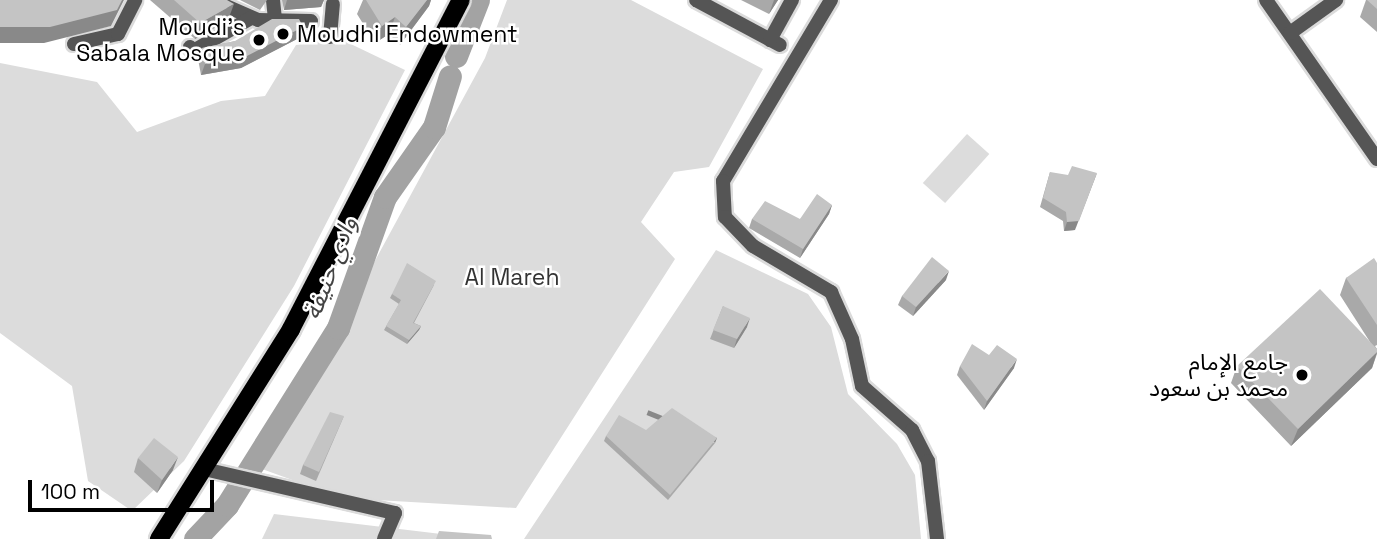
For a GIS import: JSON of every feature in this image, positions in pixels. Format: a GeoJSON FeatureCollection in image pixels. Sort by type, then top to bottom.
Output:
{"type":"FeatureCollection","features":[{"type":"Feature","properties":{"kind":"main road"},"geometry":{"type":"LineString","coordinates":[[159,539],[291,329],[461,0]]}},
{"type":"Feature","properties":{"kind":"street"},"geometry":{"type":"LineString","coordinates":[[74,44],[118,34],[135,0]]}},
{"type":"Feature","properties":{"kind":"street"},"geometry":{"type":"LineString","coordinates":[[212,0],[251,18],[275,18],[310,28]]}},
{"type":"Feature","properties":{"kind":"street"},"geometry":{"type":"LineString","coordinates":[[273,0],[275,18]]}},
{"type":"Feature","properties":{"kind":"street"},"geometry":{"type":"LineString","coordinates":[[696,0],[775,43],[792,0]]}},
{"type":"Feature","properties":{"kind":"street"},"geometry":{"type":"LineString","coordinates":[[831,0],[723,181],[733,230],[831,292],[852,339],[862,386],[912,430],[928,461],[937,539]]}},
{"type":"Feature","properties":{"kind":"street"},"geometry":{"type":"LineString","coordinates":[[1266,0],[1377,159]]}},
{"type":"Feature","properties":{"kind":"street"},"geometry":{"type":"LineString","coordinates":[[1290,33],[1336,0]]}},
{"type":"Feature","properties":{"kind":"street"},"geometry":{"type":"LineString","coordinates":[[330,37],[333,4]]}},
{"type":"Feature","properties":{"kind":"street"},"geometry":{"type":"LineString","coordinates":[[190,47],[193,51],[251,18]]}},
{"type":"Feature","properties":{"kind":"street"},"geometry":{"type":"LineString","coordinates":[[204,469],[395,513],[384,539]]}},
{"type":"Feature","properties":{"kind":"green space","name":"Al Mareh"},"geometry":{"type":"Polygon","coordinates":[[[507,0],[631,0],[763,69],[709,167],[674,172],[641,222],[675,259],[516,508],[342,498],[262,469],[485,58],[507,0]]]}},
{"type":"Feature","properties":{"kind":"green space"},"geometry":{"type":"Polygon","coordinates":[[[334,36],[405,70],[294,286],[184,461],[132,511],[88,481],[72,386],[0,333],[0,63],[97,82],[137,132],[221,101],[265,96],[296,45],[334,36]]]}},
{"type":"Feature","properties":{"kind":"green space"},"geometry":{"type":"Polygon","coordinates":[[[967,134],[989,154],[945,203],[923,183],[967,134]]]}},
{"type":"Feature","properties":{"kind":"green space"},"geometry":{"type":"Polygon","coordinates":[[[716,250],[808,294],[831,327],[848,394],[897,444],[915,475],[921,539],[524,539],[716,250]]]}},
{"type":"Feature","properties":{"kind":"green space"},"geometry":{"type":"Polygon","coordinates":[[[274,514],[483,539],[262,539],[274,514]]]}},
{"type":"Feature","properties":{"kind":"building"},"geometry":{"type":"Polygon","coordinates":[[[0,0],[122,0],[117,10],[50,27],[0,27],[0,0]]]}},
{"type":"Feature","properties":{"kind":"building"},"geometry":{"type":"Polygon","coordinates":[[[174,0],[227,0],[234,4],[200,23],[174,0]]]}},
{"type":"Feature","properties":{"kind":"building"},"geometry":{"type":"Polygon","coordinates":[[[366,0],[427,0],[406,27],[395,17],[382,26],[366,0]]]}},
{"type":"Feature","properties":{"kind":"building"},"geometry":{"type":"Polygon","coordinates":[[[1367,0],[1377,0],[1377,9],[1367,0]]]}},
{"type":"Feature","properties":{"kind":"building"},"geometry":{"type":"Polygon","coordinates":[[[272,19],[299,19],[303,27],[245,57],[205,64],[202,48],[235,41],[272,19]]]}},
{"type":"Feature","properties":{"kind":"building"},"geometry":{"type":"Polygon","coordinates":[[[1072,166],[1097,173],[1079,221],[1067,222],[1066,212],[1043,198],[1050,172],[1068,175],[1072,166]]]}},
{"type":"Feature","properties":{"kind":"building"},"geometry":{"type":"Polygon","coordinates":[[[817,194],[832,205],[803,249],[752,219],[765,201],[800,219],[817,194]]]}},
{"type":"Feature","properties":{"kind":"building"},"geometry":{"type":"Polygon","coordinates":[[[932,257],[949,271],[916,307],[902,296],[932,257]]]}},
{"type":"Feature","properties":{"kind":"building"},"geometry":{"type":"Polygon","coordinates":[[[1374,258],[1377,263],[1377,325],[1346,278],[1374,258]]]}},
{"type":"Feature","properties":{"kind":"building"},"geometry":{"type":"Polygon","coordinates":[[[407,263],[436,281],[413,323],[421,326],[409,340],[386,326],[401,300],[392,294],[407,263]]]}},
{"type":"Feature","properties":{"kind":"building","name":"جامع الإمام محمد بن سعود"},"geometry":{"type":"Polygon","coordinates":[[[1320,289],[1377,352],[1298,429],[1237,366],[1320,289]]]}},
{"type":"Feature","properties":{"kind":"building"},"geometry":{"type":"Polygon","coordinates":[[[723,306],[750,318],[737,339],[713,330],[723,306]]]}},
{"type":"Feature","properties":{"kind":"building"},"geometry":{"type":"Polygon","coordinates":[[[972,344],[989,355],[997,345],[1017,359],[987,401],[960,366],[972,344]]]}},
{"type":"Feature","properties":{"kind":"building"},"geometry":{"type":"Polygon","coordinates":[[[672,408],[717,438],[670,495],[606,436],[619,415],[646,430],[672,408]]]}},
{"type":"Feature","properties":{"kind":"building"},"geometry":{"type":"Polygon","coordinates":[[[330,412],[344,416],[319,472],[303,465],[330,412]]]}},
{"type":"Feature","properties":{"kind":"building"},"geometry":{"type":"Polygon","coordinates":[[[154,438],[178,457],[162,480],[138,458],[154,438]]]}},
{"type":"Feature","properties":{"kind":"building"},"geometry":{"type":"Polygon","coordinates":[[[439,531],[491,535],[492,539],[436,539],[439,531]]]}},
{"type":"Feature","properties":{"kind":"waterway","name":"وادي حنيفة"},"geometry":{"type":"LineString","coordinates":[[456,56],[478,0]]}},
{"type":"Feature","properties":{"kind":"waterway","name":"وادي حنيفة"},"geometry":{"type":"LineString","coordinates":[[195,539],[227,505],[338,328],[385,197],[434,127],[450,76]]}},
{"type":"Feature","properties":{"kind":"place","name":"Moudhi Endowment"},"geometry":{"type":"Point","coordinates":[283,34]}},
{"type":"Feature","properties":{"kind":"place","name":"Moudi's Sabala Mosque"},"geometry":{"type":"Point","coordinates":[259,40]}},
{"type":"Feature","properties":{"kind":"place","name":"جامع الإمام محمد بن سعود"},"geometry":{"type":"Point","coordinates":[1302,375]}}]}
